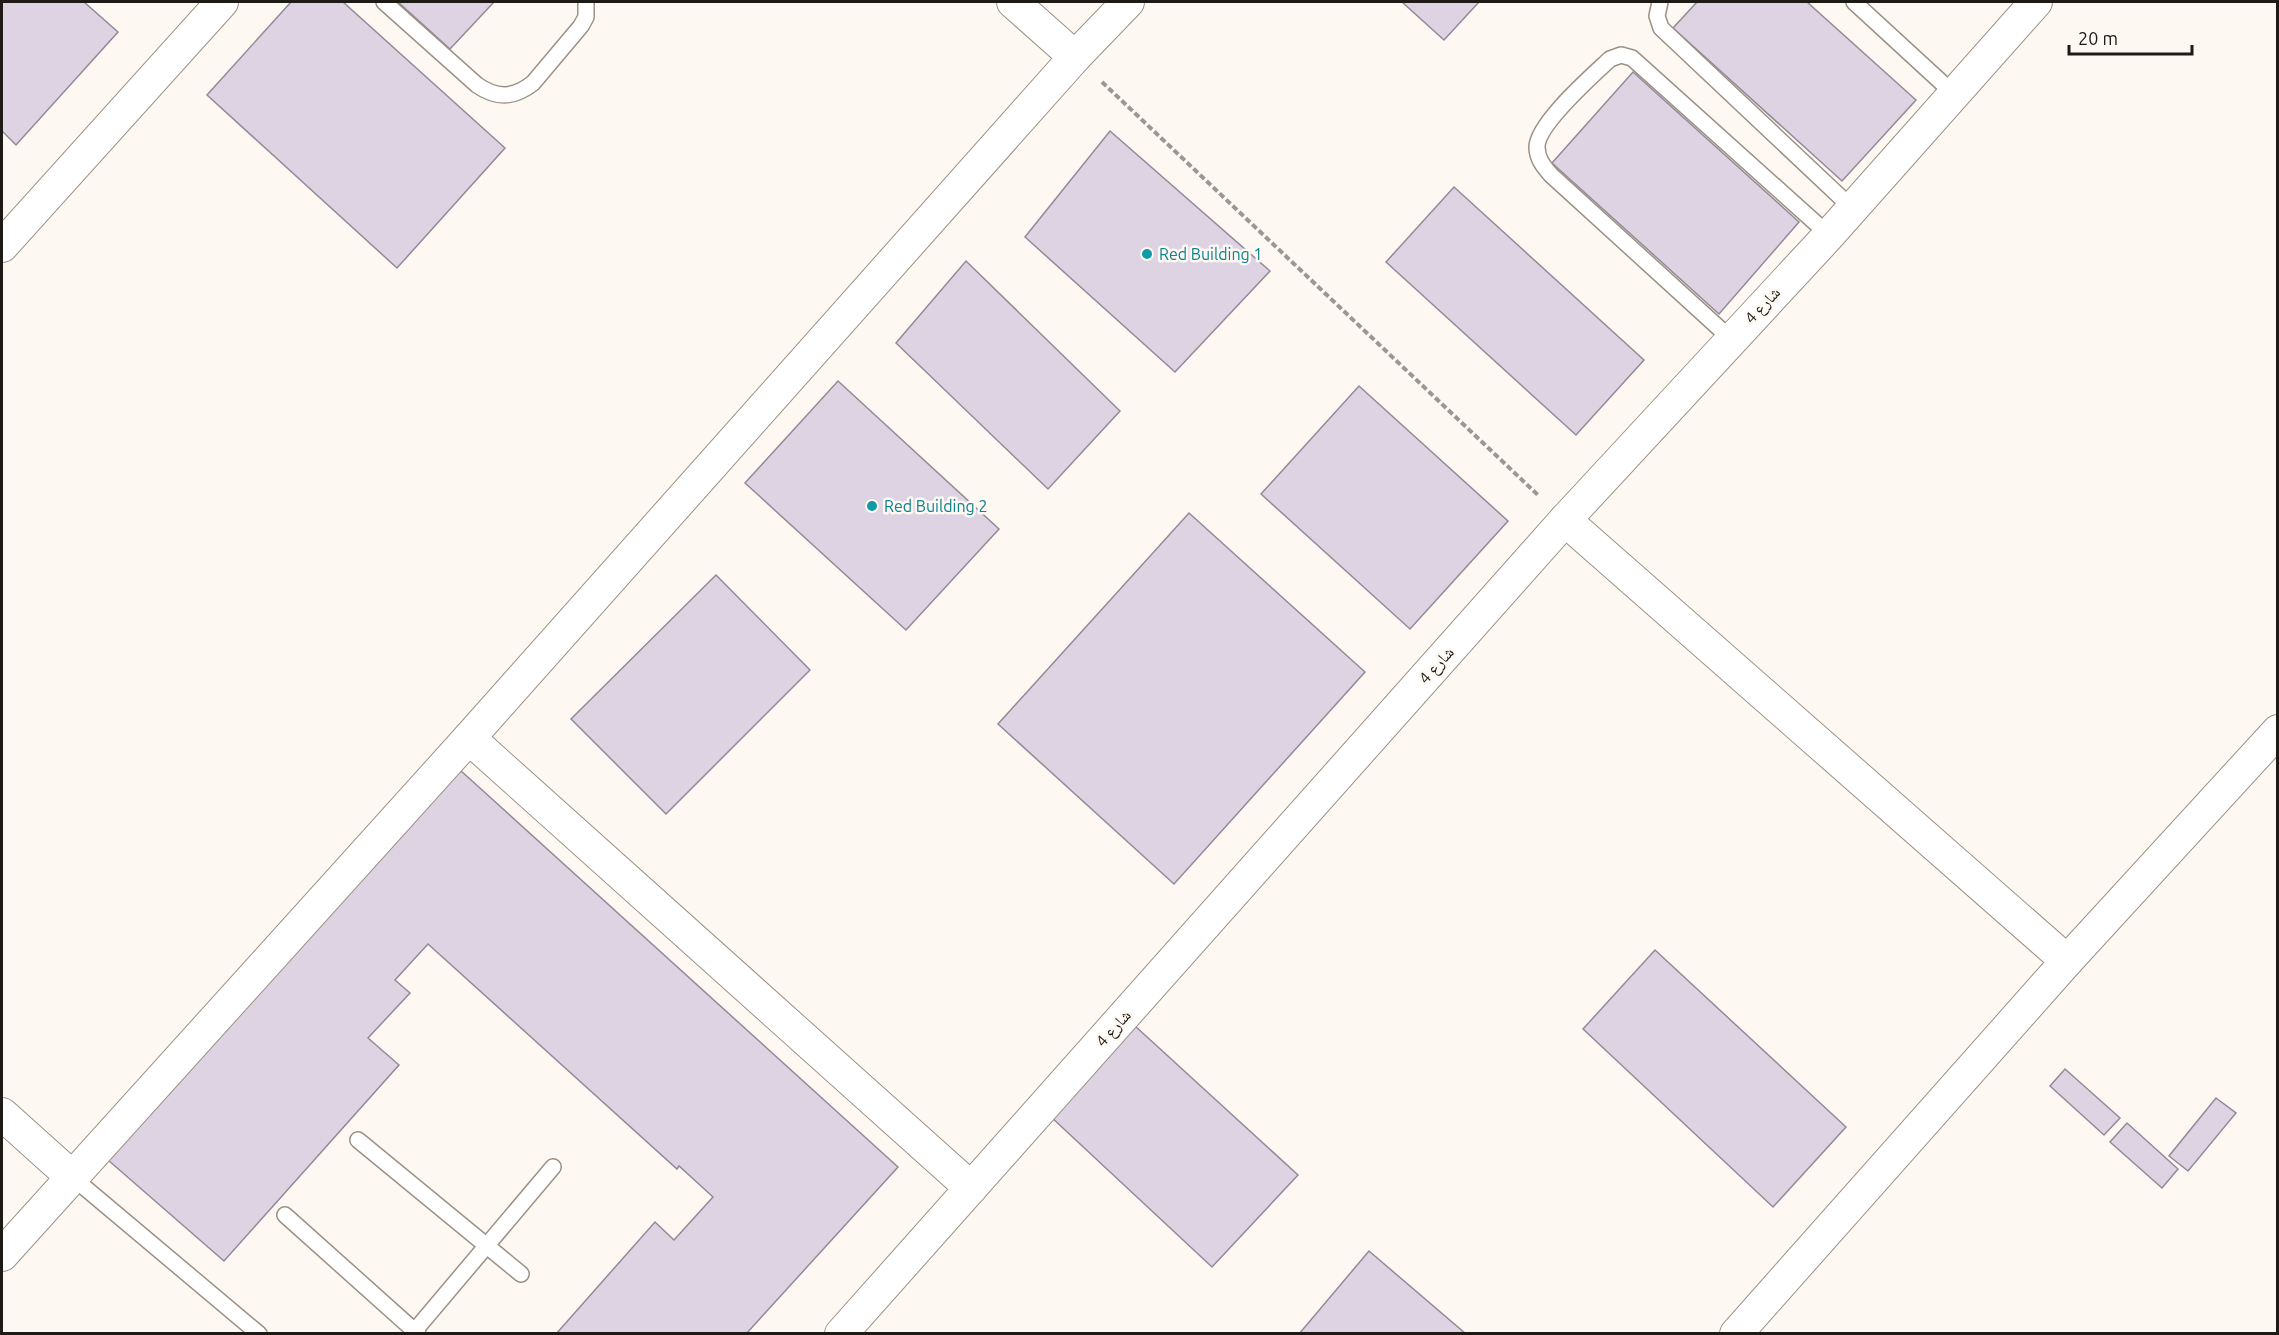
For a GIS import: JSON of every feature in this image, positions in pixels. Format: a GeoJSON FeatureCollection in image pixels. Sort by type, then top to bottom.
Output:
{"type":"FeatureCollection","features":[{"type":"Feature","properties":{"kind":"street"},"geometry":{"type":"LineString","coordinates":[[2,246],[222,2]]}},
{"type":"Feature","properties":{"kind":"street"},"geometry":{"type":"LineString","coordinates":[[1013,2],[1075,57]]}},
{"type":"Feature","properties":{"kind":"street"},"geometry":{"type":"LineString","coordinates":[[2,1255],[469,738],[1075,57],[1128,2]]}},
{"type":"Feature","properties":{"kind":"street","name":"شارع 4"},"geometry":{"type":"LineString","coordinates":[[841,1334],[1565,520],[1828,235],[2036,2]]}},
{"type":"Feature","properties":{"kind":"street"},"geometry":{"type":"LineString","coordinates":[[1565,520],[2067,962]]}},
{"type":"Feature","properties":{"kind":"street"},"geometry":{"type":"LineString","coordinates":[[1736,1334],[2067,962],[2277,731]]}},
{"type":"Feature","properties":{"kind":"street"},"geometry":{"type":"LineString","coordinates":[[469,738],[971,1188]]}},
{"type":"Feature","properties":{"kind":"street"},"geometry":{"type":"LineString","coordinates":[[2,1114],[71,1176]]}},
{"type":"Feature","properties":{"kind":"lane"},"geometry":{"type":"LineString","coordinates":[[384,2],[477,85],[500,96],[523,91],[533,83],[581,26],[586,16],[586,2]]}},
{"type":"Feature","properties":{"kind":"lane"},"geometry":{"type":"LineString","coordinates":[[1660,2],[1657,16],[1660,28],[1852,208]]}},
{"type":"Feature","properties":{"kind":"lane"},"geometry":{"type":"LineString","coordinates":[[1854,2],[1953,93]]}},
{"type":"Feature","properties":{"kind":"lane"},"geometry":{"type":"LineString","coordinates":[[1731,339],[1576,198],[1540,162],[1537,147],[1541,131],[1551,118],[1610,59],[1621,55],[1632,58],[1828,235]]}},
{"type":"Feature","properties":{"kind":"lane"},"geometry":{"type":"LineString","coordinates":[[358,1140],[521,1274]]}},
{"type":"Feature","properties":{"kind":"lane"},"geometry":{"type":"LineString","coordinates":[[285,1215],[415,1332],[553,1167]]}},
{"type":"Feature","properties":{"kind":"lane"},"geometry":{"type":"LineString","coordinates":[[71,1176],[259,1334]]}},
{"type":"Feature","properties":{"kind":"path"},"geometry":{"type":"LineString","coordinates":[[1075,57],[1565,520]]}},
{"type":"Feature","properties":{"kind":"building"},"geometry":{"type":"Polygon","coordinates":[[[2,2],[84,2],[118,32],[16,145],[2,131],[2,2]]]}},
{"type":"Feature","properties":{"kind":"building"},"geometry":{"type":"Polygon","coordinates":[[[291,2],[343,2],[505,148],[397,268],[207,95],[291,2]]]}},
{"type":"Feature","properties":{"kind":"building"},"geometry":{"type":"Polygon","coordinates":[[[398,2],[494,2],[450,49],[398,2]]]}},
{"type":"Feature","properties":{"kind":"building"},"geometry":{"type":"Polygon","coordinates":[[[1402,2],[1479,2],[1444,40],[1402,2]]]}},
{"type":"Feature","properties":{"kind":"building"},"geometry":{"type":"Polygon","coordinates":[[[1697,2],[1807,2],[1916,100],[1842,181],[1673,28],[1697,2]]]}},
{"type":"Feature","properties":{"kind":"building"},"geometry":{"type":"Polygon","coordinates":[[[1633,72],[1799,222],[1719,314],[1552,163],[1633,72]]]}},
{"type":"Feature","properties":{"kind":"building","name":"Red Building 1"},"geometry":{"type":"Polygon","coordinates":[[[1110,131],[1270,271],[1175,372],[1025,237],[1110,131]]]}},
{"type":"Feature","properties":{"kind":"building"},"geometry":{"type":"Polygon","coordinates":[[[1454,187],[1644,360],[1576,435],[1386,262],[1454,187]]]}},
{"type":"Feature","properties":{"kind":"building"},"geometry":{"type":"Polygon","coordinates":[[[966,261],[1120,411],[1048,489],[896,343],[966,261]]]}},
{"type":"Feature","properties":{"kind":"building","name":"Red Building 2"},"geometry":{"type":"Polygon","coordinates":[[[838,381],[999,529],[906,630],[745,483],[838,381]]]}},
{"type":"Feature","properties":{"kind":"building"},"geometry":{"type":"Polygon","coordinates":[[[1359,386],[1508,521],[1410,629],[1261,494],[1359,386]]]}},
{"type":"Feature","properties":{"kind":"building"},"geometry":{"type":"Polygon","coordinates":[[[1189,513],[1365,672],[1174,884],[998,724],[1189,513]]]}},
{"type":"Feature","properties":{"kind":"building"},"geometry":{"type":"Polygon","coordinates":[[[716,575],[810,670],[666,814],[571,719],[716,575]]]}},
{"type":"Feature","properties":{"kind":"building"},"geometry":{"type":"Polygon","coordinates":[[[460,770],[898,1167],[746,1334],[556,1334],[655,1222],[674,1240],[713,1197],[679,1166],[677,1169],[428,944],[395,980],[410,993],[368,1038],[399,1065],[224,1261],[108,1160],[460,770]]]}},
{"type":"Feature","properties":{"kind":"building"},"geometry":{"type":"Polygon","coordinates":[[[1655,950],[1846,1127],[1773,1207],[1583,1029],[1655,950]]]}},
{"type":"Feature","properties":{"kind":"building"},"geometry":{"type":"Polygon","coordinates":[[[1134,1025],[1298,1175],[1212,1267],[1050,1116],[1134,1025]]]}},
{"type":"Feature","properties":{"kind":"building"},"geometry":{"type":"Polygon","coordinates":[[[2065,1069],[2120,1118],[2104,1135],[2050,1086],[2065,1069]]]}},
{"type":"Feature","properties":{"kind":"building"},"geometry":{"type":"Polygon","coordinates":[[[2216,1098],[2236,1113],[2188,1171],[2169,1156],[2216,1098]]]}},
{"type":"Feature","properties":{"kind":"building"},"geometry":{"type":"Polygon","coordinates":[[[2127,1123],[2178,1169],[2162,1188],[2110,1142],[2127,1123]]]}},
{"type":"Feature","properties":{"kind":"building"},"geometry":{"type":"Polygon","coordinates":[[[1369,1251],[1466,1334],[1299,1334],[1369,1251]]]}},
{"type":"Feature","properties":{"kind":"place","name":"Red Building 1"},"geometry":{"type":"Point","coordinates":[1147,254]}},
{"type":"Feature","properties":{"kind":"place","name":"Red Building 2"},"geometry":{"type":"Point","coordinates":[872,506]}}]}
